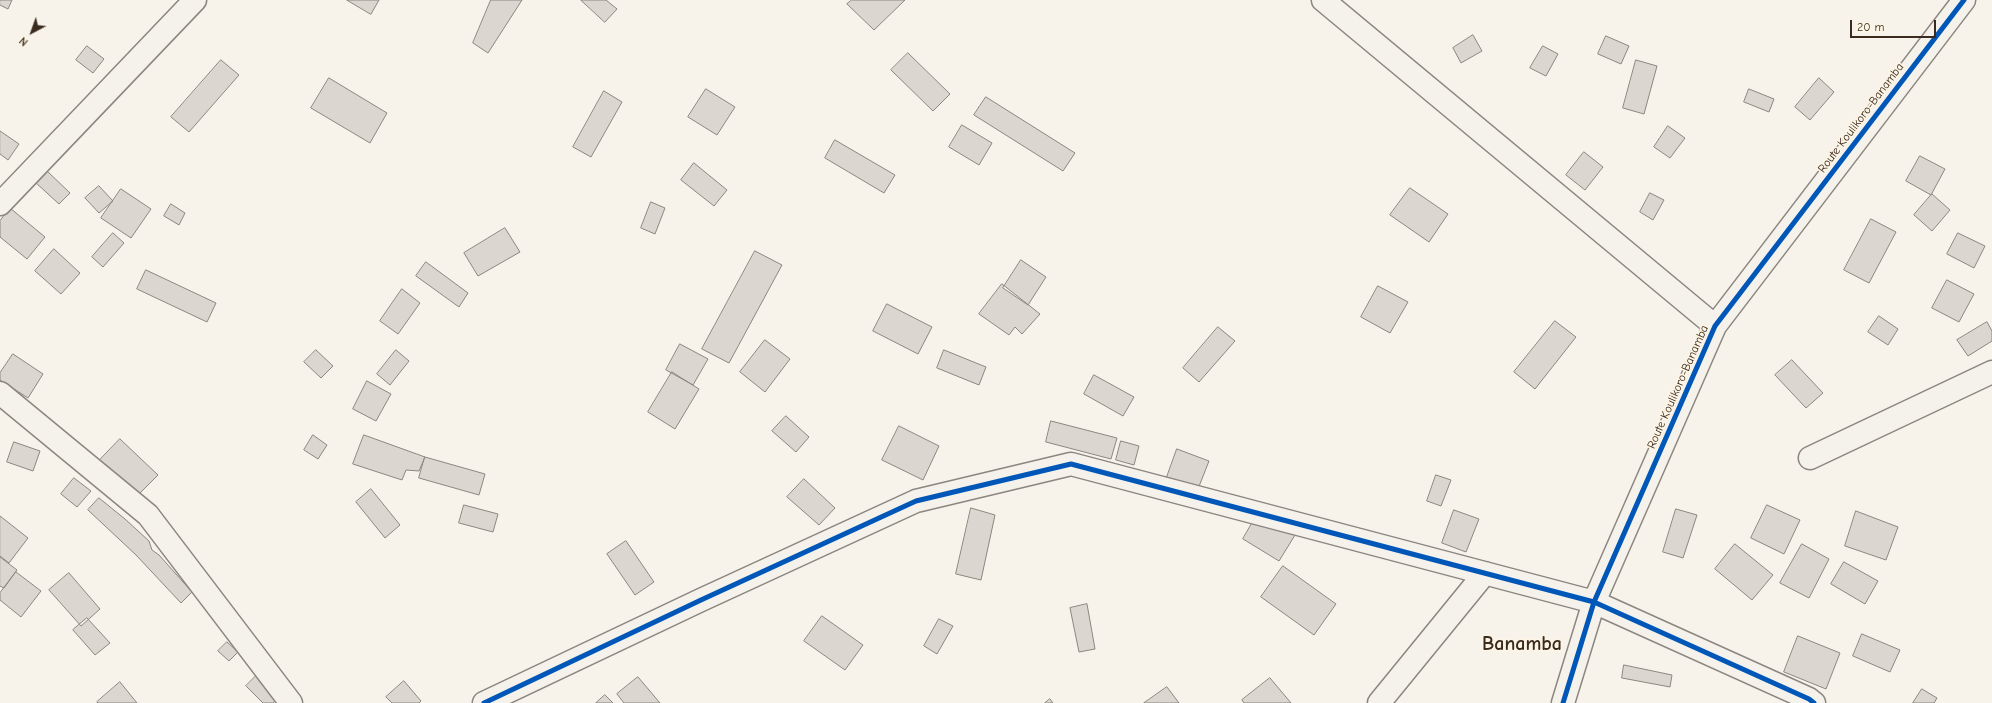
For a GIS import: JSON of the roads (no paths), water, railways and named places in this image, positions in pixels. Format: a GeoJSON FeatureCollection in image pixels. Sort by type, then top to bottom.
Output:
{"type":"FeatureCollection","features":[{"type":"Feature","properties":{"kind":"street"},"geometry":{"type":"LineString","coordinates":[[0,204],[195,0]]}},
{"type":"Feature","properties":{"kind":"street"},"geometry":{"type":"LineString","coordinates":[[1323,0],[1715,326]]}},
{"type":"Feature","properties":{"kind":"street","name":"Route Koulikoro-Banamba"},"geometry":{"type":"LineString","coordinates":[[1563,703],[1594,602],[1715,326],[1964,0]]}},
{"type":"Feature","properties":{"kind":"street"},"geometry":{"type":"LineString","coordinates":[[1810,458],[1992,372]]}},
{"type":"Feature","properties":{"kind":"street"},"geometry":{"type":"LineString","coordinates":[[0,393],[148,515],[291,703]]}},
{"type":"Feature","properties":{"kind":"street"},"geometry":{"type":"LineString","coordinates":[[484,703],[701,600],[916,501],[1071,464],[1594,602],[1802,695],[1814,703]]}},
{"type":"Feature","properties":{"kind":"street"},"geometry":{"type":"LineString","coordinates":[[1379,703],[1485,573]]}},
{"type":"Feature","properties":{"kind":"district","name":"Banamba"},"geometry":{"type":"Point","coordinates":[1522,644]}}]}
